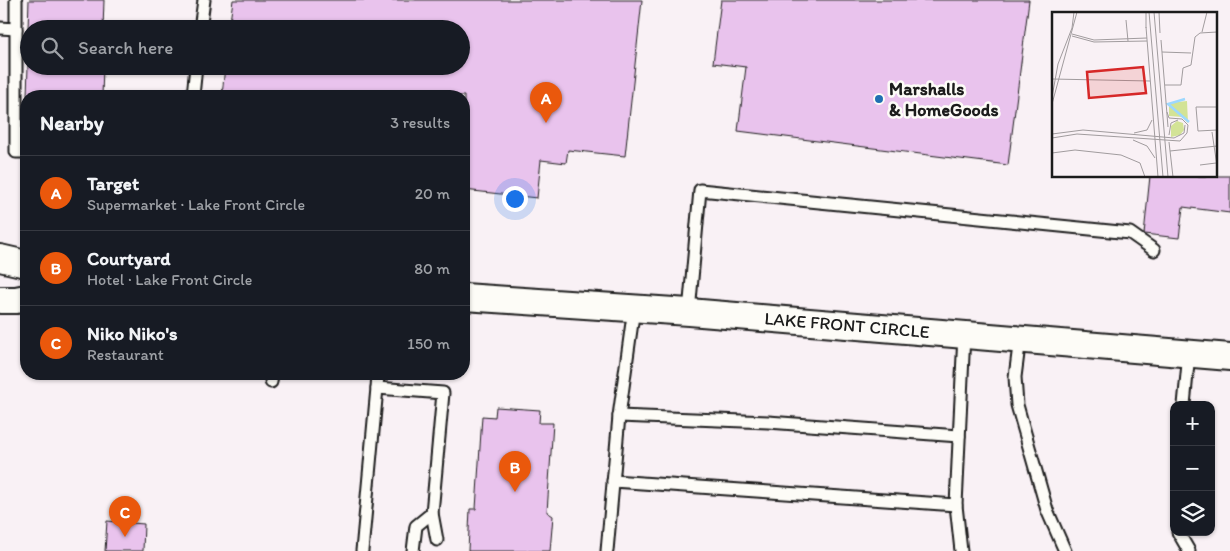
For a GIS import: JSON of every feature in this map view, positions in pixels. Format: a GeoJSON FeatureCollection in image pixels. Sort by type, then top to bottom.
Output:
{"type":"FeatureCollection","features":[{"type":"Feature","properties":{"kind":"street"},"geometry":{"type":"LineString","coordinates":[[0,258],[20,263]]}},
{"type":"Feature","properties":{"kind":"street","name":"LAKE FRONT CIRCLE"},"geometry":{"type":"LineString","coordinates":[[470,297],[689,312],[1020,338],[1230,357]]}},
{"type":"Feature","properties":{"kind":"street"},"geometry":{"type":"LineString","coordinates":[[0,300],[20,299]]}},
{"type":"Feature","properties":{"kind":"lane"},"geometry":{"type":"LineString","coordinates":[[16,0],[16,152],[20,152]]}},
{"type":"Feature","properties":{"kind":"lane"},"geometry":{"type":"LineString","coordinates":[[201,20],[204,0]]}},
{"type":"Feature","properties":{"kind":"lane"},"geometry":{"type":"LineString","coordinates":[[0,28],[16,29]]}},
{"type":"Feature","properties":{"kind":"lane"},"geometry":{"type":"LineString","coordinates":[[194,90],[195,75]]}},
{"type":"Feature","properties":{"kind":"lane"},"geometry":{"type":"LineString","coordinates":[[689,312],[700,190],[1130,233],[1154,250]]}},
{"type":"Feature","properties":{"kind":"lane"},"geometry":{"type":"LineString","coordinates":[[607,551],[619,416],[634,308]]}},
{"type":"Feature","properties":{"kind":"lane"},"geometry":{"type":"LineString","coordinates":[[961,551],[956,505],[964,334]]}},
{"type":"Feature","properties":{"kind":"lane"},"geometry":{"type":"LineString","coordinates":[[1020,338],[1015,377],[1017,405],[1047,510],[1065,551]]}},
{"type":"Feature","properties":{"kind":"lane"},"geometry":{"type":"LineString","coordinates":[[1184,401],[1189,353]]}},
{"type":"Feature","properties":{"kind":"lane"},"geometry":{"type":"LineString","coordinates":[[362,551],[378,380]]}},
{"type":"Feature","properties":{"kind":"lane"},"geometry":{"type":"LineString","coordinates":[[377,388],[444,393],[432,513],[437,540]]}},
{"type":"Feature","properties":{"kind":"lane"},"geometry":{"type":"LineString","coordinates":[[619,416],[768,422],[959,436]]}},
{"type":"Feature","properties":{"kind":"lane"},"geometry":{"type":"LineString","coordinates":[[613,481],[956,505]]}},
{"type":"Feature","properties":{"kind":"lane"},"geometry":{"type":"LineString","coordinates":[[413,551],[416,526],[432,513]]}},
{"type":"Feature","properties":{"kind":"lane"},"geometry":{"type":"LineString","coordinates":[[1180,536],[1189,551]]}},
{"type":"Feature","properties":{"kind":"building"},"geometry":{"type":"Polygon","coordinates":[[[29,0],[104,0],[103,20],[28,20],[29,0]]]}},
{"type":"Feature","properties":{"kind":"building"},"geometry":{"type":"Polygon","coordinates":[[[233,0],[642,0],[625,156],[568,150],[566,163],[541,160],[537,198],[470,191],[470,90],[223,90],[224,75],[470,75],[470,20],[230,20],[233,0]]]}},
{"type":"Feature","properties":{"kind":"building","name":"Marshalls & HomeGoods"},"geometry":{"type":"Polygon","coordinates":[[[721,0],[1029,0],[1008,165],[738,131],[746,67],[713,63],[721,0]]]}},
{"type":"Feature","properties":{"kind":"building"},"geometry":{"type":"Polygon","coordinates":[[[28,75],[103,75],[102,90],[27,90],[28,75]]]}},
{"type":"Feature","properties":{"kind":"building"},"geometry":{"type":"Polygon","coordinates":[[[1218,176],[1230,176],[1230,213],[1183,207],[1179,238],[1144,234],[1150,178],[1218,178],[1218,176]]]}},
{"type":"Feature","properties":{"kind":"building"},"geometry":{"type":"Polygon","coordinates":[[[496,407],[540,410],[539,423],[553,423],[547,512],[553,516],[550,551],[468,551],[470,509],[476,509],[482,416],[495,417],[496,407]]]}},
{"type":"Feature","properties":{"kind":"building"},"geometry":{"type":"Polygon","coordinates":[[[107,521],[144,524],[143,551],[105,551],[107,521]]]}},
{"type":"Feature","properties":{"kind":"place","name":"Marshalls & HomeGoods"},"geometry":{"type":"Point","coordinates":[879,99]}},
{"type":"Feature","properties":{"kind":"place","name":"Target"},"geometry":{"type":"Point","coordinates":[546,123]}},
{"type":"Feature","properties":{"kind":"place","name":"Courtyard"},"geometry":{"type":"Point","coordinates":[515,492]}},
{"type":"Feature","properties":{"kind":"place","name":"Niko Niko's"},"geometry":{"type":"Point","coordinates":[125,537]}}]}
